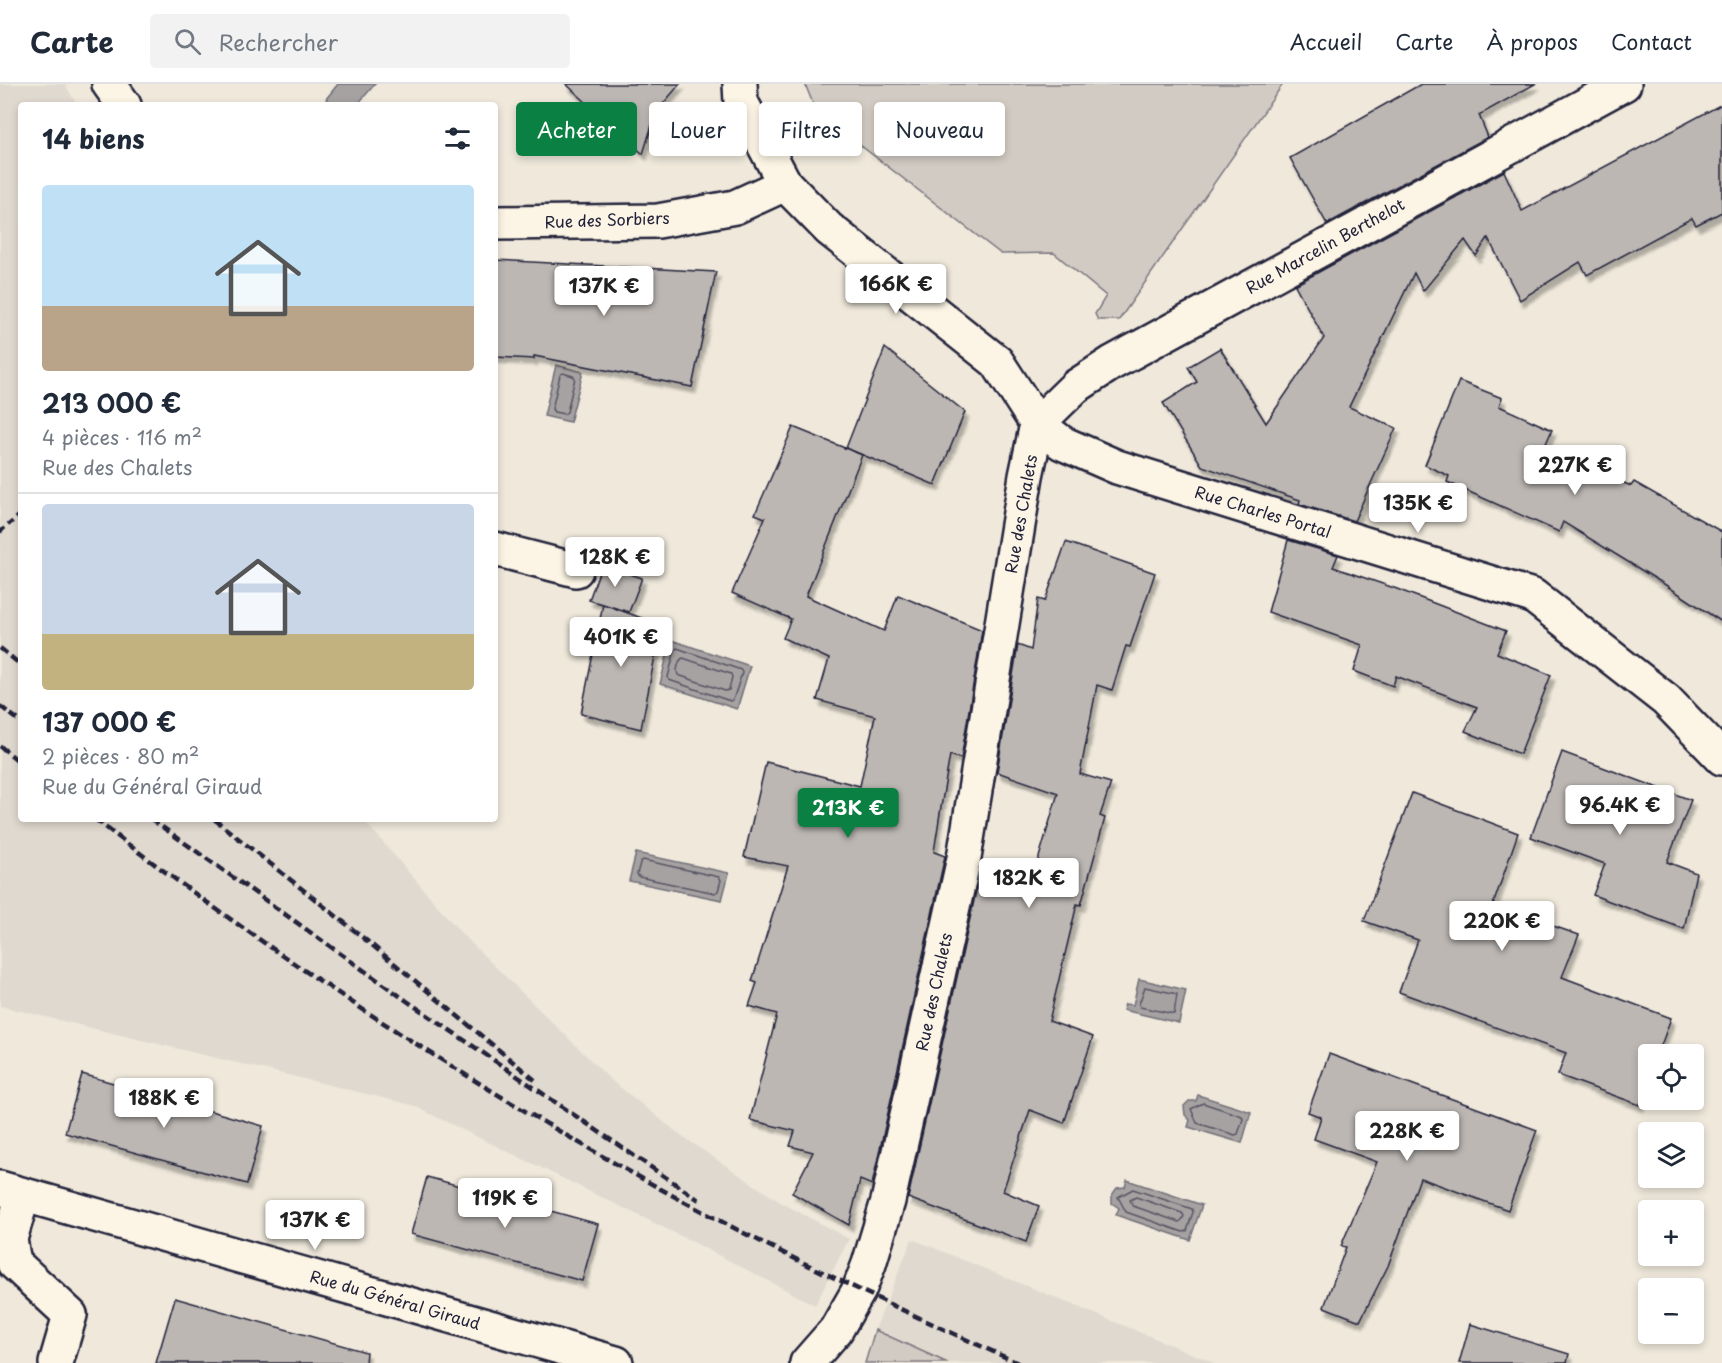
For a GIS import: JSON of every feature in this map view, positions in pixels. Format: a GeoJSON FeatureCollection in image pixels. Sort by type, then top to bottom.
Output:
{"type":"FeatureCollection","features":[{"type":"Feature","properties":{"kind":"street"},"geometry":{"type":"LineString","coordinates":[[109,84],[122,102]]}},
{"type":"Feature","properties":{"kind":"street","name":"Rue Charles Portal"},"geometry":{"type":"LineString","coordinates":[[740,84],[741,102],[785,184],[829,229],[997,362],[1037,424],[1062,443],[1117,467],[1533,596],[1666,700],[1722,758]]}},
{"type":"Feature","properties":{"kind":"street","name":"Rue Marcelin Berthelot"},"geometry":{"type":"LineString","coordinates":[[1037,424],[1075,387],[1112,363],[1624,84]]}},
{"type":"Feature","properties":{"kind":"street","name":"Rue des Sorbiers"},"geometry":{"type":"LineString","coordinates":[[498,223],[658,221],[735,207],[785,184]]}},
{"type":"Feature","properties":{"kind":"street","name":"Rue des Chalets"},"geometry":{"type":"LineString","coordinates":[[807,1363],[836,1330],[859,1290],[888,1201],[964,858],[1026,476],[1037,424]]}},
{"type":"Feature","properties":{"kind":"street"},"geometry":{"type":"LineString","coordinates":[[498,550],[576,570]]}},
{"type":"Feature","properties":{"kind":"street"},"geometry":{"type":"LineString","coordinates":[[12,1192],[10,1239],[14,1263],[70,1315],[56,1363]]}},
{"type":"Feature","properties":{"kind":"street","name":"Rue du Général Giraud"},"geometry":{"type":"LineString","coordinates":[[12,1192],[616,1363]]}},
{"type":"Feature","properties":{"kind":"path"},"geometry":{"type":"LineString","coordinates":[[0,532],[18,517]]}},
{"type":"Feature","properties":{"kind":"shaded area"},"geometry":{"type":"Polygon","coordinates":[[[0,84],[65,84],[75,102],[18,102],[18,822],[366,822],[461,933],[612,1081],[683,1137],[780,1202],[849,1239],[815,1305],[687,1239],[412,1105],[0,1006],[0,84]]]}},
{"type":"Feature","properties":{"kind":"shaded area"},"geometry":{"type":"Polygon","coordinates":[[[805,84],[1283,84],[1119,320],[1098,320],[1095,314],[1106,296],[1054,253],[1001,254],[874,156],[1005,156],[1005,102],[874,102],[874,156],[862,147],[862,102],[812,102],[805,84]]]}},
{"type":"Feature","properties":{"kind":"shaded area"},"geometry":{"type":"Polygon","coordinates":[[[912,1239],[1215,1363],[948,1363],[875,1330],[912,1239]]]}},
{"type":"Feature","properties":{"kind":"shaded area"},"geometry":{"type":"Polygon","coordinates":[[[875,1330],[948,1363],[865,1363],[875,1330]]]}},
{"type":"Feature","properties":{"kind":"water"},"geometry":{"type":"Polygon","coordinates":[[[338,84],[375,84],[360,102],[330,102],[326,99],[338,84]]]}},
{"type":"Feature","properties":{"kind":"water"},"geometry":{"type":"Polygon","coordinates":[[[556,365],[583,372],[570,422],[544,416],[556,365]]]}},
{"type":"Feature","properties":{"kind":"water"},"geometry":{"type":"Polygon","coordinates":[[[671,640],[750,666],[737,709],[660,684],[671,640]]]}},
{"type":"Feature","properties":{"kind":"water"},"geometry":{"type":"Polygon","coordinates":[[[636,853],[729,873],[722,900],[629,881],[636,853]]]}},
{"type":"Feature","properties":{"kind":"water"},"geometry":{"type":"Polygon","coordinates":[[[1139,979],[1186,990],[1179,1023],[1123,1010],[1125,1004],[1133,1005],[1139,979]]]}},
{"type":"Feature","properties":{"kind":"water"},"geometry":{"type":"Polygon","coordinates":[[[1198,1095],[1251,1112],[1242,1143],[1188,1127],[1190,1120],[1185,1115],[1184,1106],[1189,1101],[1196,1101],[1198,1095]]]}},
{"type":"Feature","properties":{"kind":"water"},"geometry":{"type":"Polygon","coordinates":[[[1127,1180],[1202,1205],[1190,1240],[1116,1215],[1119,1208],[1112,1203],[1112,1195],[1117,1188],[1125,1187],[1127,1180]]]}},
{"type":"Feature","properties":{"kind":"building"},"geometry":{"type":"Polygon","coordinates":[[[566,84],[680,84],[665,102],[649,102],[649,135],[643,154],[637,149],[637,102],[586,102],[566,84]]]}},
{"type":"Feature","properties":{"kind":"building"},"geometry":{"type":"Polygon","coordinates":[[[1421,84],[1535,84],[1479,115],[1488,137],[1327,224],[1290,158],[1421,84]]]}},
{"type":"Feature","properties":{"kind":"building"},"geometry":{"type":"Polygon","coordinates":[[[1722,104],[1722,212],[1696,225],[1692,218],[1587,275],[1580,262],[1520,300],[1488,238],[1476,256],[1465,240],[1423,291],[1414,273],[1349,407],[1396,428],[1354,521],[1299,504],[1300,500],[1202,466],[1163,403],[1197,382],[1188,367],[1220,348],[1266,423],[1324,338],[1295,285],[1504,171],[1522,211],[1722,104]]]}},
{"type":"Feature","properties":{"kind":"building"},"geometry":{"type":"Polygon","coordinates":[[[498,260],[716,272],[692,387],[534,356],[534,359],[498,357],[498,260]]]}},
{"type":"Feature","properties":{"kind":"building"},"geometry":{"type":"Polygon","coordinates":[[[885,348],[965,412],[935,485],[846,448],[885,348]]]}},
{"type":"Feature","properties":{"kind":"building"},"geometry":{"type":"Polygon","coordinates":[[[1459,381],[1502,398],[1499,406],[1552,430],[1544,448],[1631,486],[1634,482],[1722,532],[1722,622],[1563,522],[1559,532],[1447,482],[1449,476],[1425,465],[1459,381]]]}},
{"type":"Feature","properties":{"kind":"building"},"geometry":{"type":"Polygon","coordinates":[[[793,427],[862,455],[806,596],[884,631],[898,595],[982,630],[961,759],[950,755],[941,807],[934,852],[945,856],[872,1185],[860,1180],[849,1225],[792,1193],[813,1152],[790,1146],[795,1131],[750,1120],[777,1014],[749,1006],[757,983],[752,981],[788,866],[744,857],[766,762],[860,786],[875,716],[817,700],[829,659],[783,638],[791,619],[732,593],[765,518],[755,514],[793,427]]]}},
{"type":"Feature","properties":{"kind":"building"},"geometry":{"type":"Polygon","coordinates":[[[1288,540],[1338,555],[1333,567],[1506,631],[1497,653],[1551,675],[1520,754],[1465,731],[1477,707],[1396,676],[1393,686],[1354,671],[1362,645],[1268,612],[1288,540]]]}},
{"type":"Feature","properties":{"kind":"building"},"geometry":{"type":"Polygon","coordinates":[[[1066,542],[1155,573],[1130,647],[1126,646],[1112,690],[1097,685],[1080,774],[1111,783],[1100,816],[1105,818],[1081,905],[1077,904],[1049,1021],[1093,1037],[1064,1123],[1030,1110],[1003,1191],[1039,1206],[1026,1242],[908,1198],[981,869],[1026,886],[1031,869],[1035,871],[1058,793],[997,772],[1018,645],[1031,650],[1038,599],[1045,601],[1066,542]]]}},
{"type":"Feature","properties":{"kind":"building"},"geometry":{"type":"Polygon","coordinates":[[[602,564],[642,578],[629,612],[589,600],[602,564]]]}},
{"type":"Feature","properties":{"kind":"building"},"geometry":{"type":"Polygon","coordinates":[[[603,604],[661,625],[641,729],[581,714],[603,604]]]}},
{"type":"Feature","properties":{"kind":"building"},"geometry":{"type":"Polygon","coordinates":[[[1562,752],[1691,800],[1667,862],[1696,873],[1684,929],[1593,895],[1605,864],[1531,837],[1562,752]]]}},
{"type":"Feature","properties":{"kind":"building"},"geometry":{"type":"Polygon","coordinates":[[[1412,793],[1518,833],[1493,905],[1579,935],[1562,977],[1671,1018],[1662,1044],[1638,1044],[1638,1104],[1558,1075],[1566,1053],[1399,992],[1418,940],[1364,921],[1412,793]]]}},
{"type":"Feature","properties":{"kind":"building"},"geometry":{"type":"Polygon","coordinates":[[[1329,1054],[1537,1130],[1508,1210],[1420,1178],[1388,1266],[1360,1321],[1324,1307],[1346,1247],[1341,1246],[1377,1162],[1314,1139],[1321,1117],[1308,1112],[1329,1054]]]}},
{"type":"Feature","properties":{"kind":"building"},"geometry":{"type":"Polygon","coordinates":[[[82,1074],[263,1126],[247,1184],[65,1133],[82,1074]]]}},
{"type":"Feature","properties":{"kind":"building"},"geometry":{"type":"Polygon","coordinates":[[[427,1177],[598,1224],[582,1281],[411,1234],[427,1177]]]}},
{"type":"Feature","properties":{"kind":"building"},"geometry":{"type":"Polygon","coordinates":[[[175,1298],[366,1352],[365,1363],[156,1363],[175,1298]]]}},
{"type":"Feature","properties":{"kind":"building"},"geometry":{"type":"Polygon","coordinates":[[[1470,1324],[1569,1354],[1567,1363],[1459,1363],[1470,1324]]]}},
{"type":"Feature","properties":{"kind":"railway"},"geometry":{"type":"LineString","coordinates":[[0,648],[18,663]]}},
{"type":"Feature","properties":{"kind":"railway"},"geometry":{"type":"LineString","coordinates":[[0,706],[18,720]]}},
{"type":"Feature","properties":{"kind":"railway"},"geometry":{"type":"LineString","coordinates":[[0,746],[18,761]]}},
{"type":"Feature","properties":{"kind":"railway"},"geometry":{"type":"LineString","coordinates":[[99,822],[162,870],[300,967],[513,1104],[659,1188],[747,1235],[1018,1363]]}},
{"type":"Feature","properties":{"kind":"railway"},"geometry":{"type":"LineString","coordinates":[[155,822],[407,1001],[699,1200]]}},
{"type":"Feature","properties":{"kind":"railway"},"geometry":{"type":"LineString","coordinates":[[218,822],[355,931],[535,1080]]}}]}
